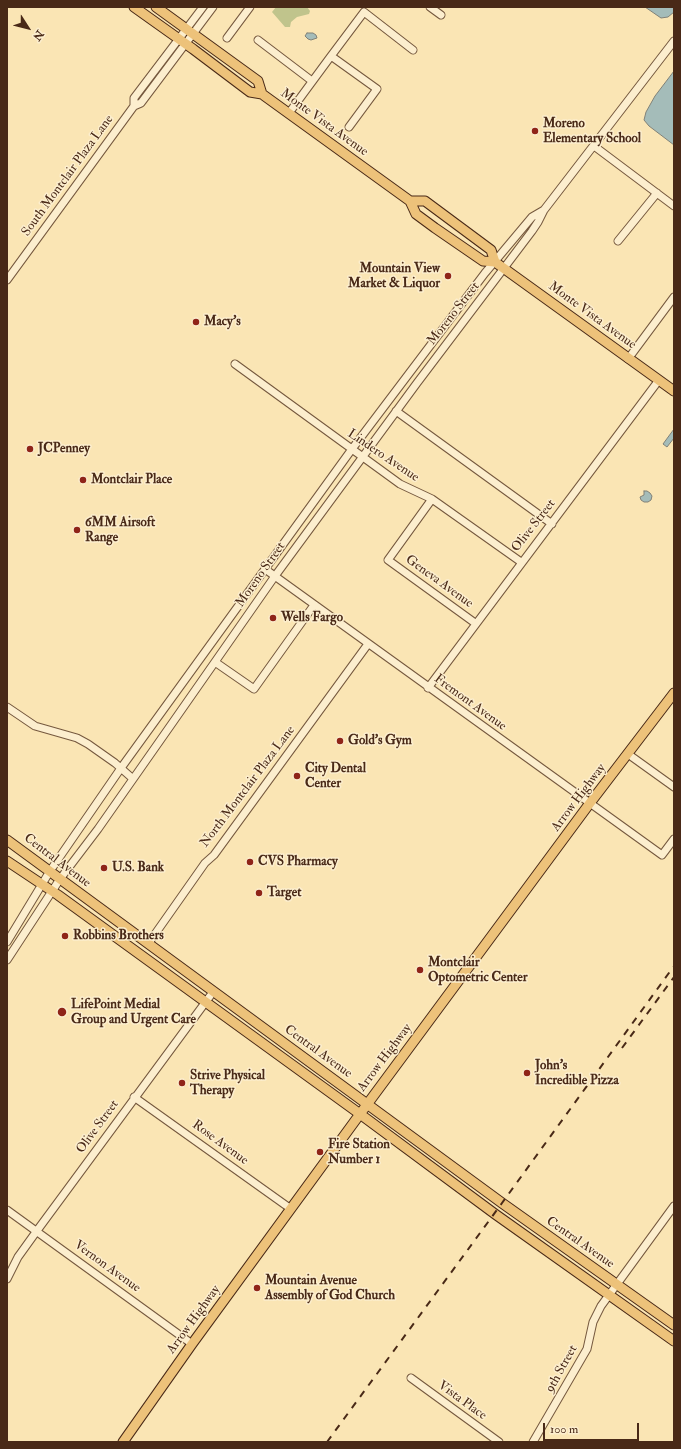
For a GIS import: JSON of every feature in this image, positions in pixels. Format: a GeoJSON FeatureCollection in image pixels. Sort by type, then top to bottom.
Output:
{"type":"FeatureCollection","features":[{"type":"Feature","properties":{"kind":"main road","name":"Monte Vista Avenue"},"geometry":{"type":"LineString","coordinates":[[134,7],[250,92],[262,94],[410,201],[416,214],[483,261],[495,262],[504,268],[674,391]]}},
{"type":"Feature","properties":{"kind":"main road","name":"Monte Vista Avenue"},"geometry":{"type":"LineString","coordinates":[[156,7],[258,81],[262,94]]}},
{"type":"Feature","properties":{"kind":"main road","name":"Monte Vista Avenue"},"geometry":{"type":"LineString","coordinates":[[410,201],[425,201],[491,250],[495,262]]}},
{"type":"Feature","properties":{"kind":"main road","name":"Arrow Highway"},"geometry":{"type":"LineString","coordinates":[[123,1442],[192,1344],[360,1114],[590,804],[674,694]]}},
{"type":"Feature","properties":{"kind":"main road","name":"Central Avenue"},"geometry":{"type":"LineString","coordinates":[[7,840],[502,1203],[674,1325]]}},
{"type":"Feature","properties":{"kind":"main road","name":"Central Avenue"},"geometry":{"type":"LineString","coordinates":[[7,861],[52,891],[360,1114],[495,1214],[674,1341]]}},
{"type":"Feature","properties":{"kind":"street"},"geometry":{"type":"LineString","coordinates":[[189,31],[202,7]]}},
{"type":"Feature","properties":{"kind":"street"},"geometry":{"type":"LineString","coordinates":[[189,31],[213,7]]}},
{"type":"Feature","properties":{"kind":"street"},"geometry":{"type":"LineString","coordinates":[[227,38],[250,7]]}},
{"type":"Feature","properties":{"kind":"street"},"geometry":{"type":"LineString","coordinates":[[430,7],[441,15]]}},
{"type":"Feature","properties":{"kind":"street"},"geometry":{"type":"LineString","coordinates":[[289,113],[366,10],[413,50]]}},
{"type":"Feature","properties":{"kind":"street","name":"South Montclair Plaza Lane"},"geometry":{"type":"LineString","coordinates":[[7,280],[134,106],[141,103],[189,31]]}},
{"type":"Feature","properties":{"kind":"street"},"geometry":{"type":"LineString","coordinates":[[258,40],[312,82]]}},
{"type":"Feature","properties":{"kind":"street","name":"Moreno Street"},"geometry":{"type":"LineString","coordinates":[[7,960],[60,879],[174,722],[275,576],[396,411],[538,222],[544,210],[674,41]]}},
{"type":"Feature","properties":{"kind":"street"},"geometry":{"type":"LineString","coordinates":[[331,56],[377,89],[349,127]]}},
{"type":"Feature","properties":{"kind":"street"},"geometry":{"type":"LineString","coordinates":[[594,146],[674,206]]}},
{"type":"Feature","properties":{"kind":"street"},"geometry":{"type":"LineString","coordinates":[[618,241],[657,193]]}},
{"type":"Feature","properties":{"kind":"street","name":"Moreno Street"},"geometry":{"type":"LineString","coordinates":[[7,942],[50,871],[121,768],[352,449],[459,307],[495,262],[532,217],[544,210]]}},
{"type":"Feature","properties":{"kind":"street"},"geometry":{"type":"LineString","coordinates":[[628,358],[674,297]]}},
{"type":"Feature","properties":{"kind":"street","name":"Lindero Avenue"},"geometry":{"type":"LineString","coordinates":[[235,364],[362,457],[407,488],[432,499],[521,562]]}},
{"type":"Feature","properties":{"kind":"street","name":"Olive Street"},"geometry":{"type":"LineString","coordinates":[[428,688],[659,380]]}},
{"type":"Feature","properties":{"kind":"street"},"geometry":{"type":"LineString","coordinates":[[396,411],[552,524]]}},
{"type":"Feature","properties":{"kind":"street","name":"Geneva Avenue"},"geometry":{"type":"LineString","coordinates":[[432,499],[388,560],[476,623]]}},
{"type":"Feature","properties":{"kind":"street","name":"Fremont Avenue"},"geometry":{"type":"LineString","coordinates":[[265,569],[662,856],[674,839]]}},
{"type":"Feature","properties":{"kind":"street"},"geometry":{"type":"LineString","coordinates":[[215,662],[254,689],[314,605]]}},
{"type":"Feature","properties":{"kind":"street","name":"North Montclair Plaza Lane"},"geometry":{"type":"LineString","coordinates":[[148,944],[205,864],[214,855],[368,644]]}},
{"type":"Feature","properties":{"kind":"street"},"geometry":{"type":"LineString","coordinates":[[7,706],[35,726],[77,738],[88,744],[132,778]]}},
{"type":"Feature","properties":{"kind":"street"},"geometry":{"type":"LineString","coordinates":[[628,754],[674,787]]}},
{"type":"Feature","properties":{"kind":"street","name":"Olive Street"},"geometry":{"type":"LineString","coordinates":[[7,1278],[18,1257],[36,1232],[134,1097],[213,992]]}},
{"type":"Feature","properties":{"kind":"street","name":"Rose Avenue"},"geometry":{"type":"LineString","coordinates":[[134,1097],[291,1209]]}},
{"type":"Feature","properties":{"kind":"street","name":"9th Street"},"geometry":{"type":"LineString","coordinates":[[533,1442],[587,1349],[597,1313],[674,1206]]}},
{"type":"Feature","properties":{"kind":"street","name":"Vernon Avenue"},"geometry":{"type":"LineString","coordinates":[[7,1210],[192,1344]]}},
{"type":"Feature","properties":{"kind":"street","name":"Vista Place"},"geometry":{"type":"LineString","coordinates":[[411,1378],[499,1442]]}},
{"type":"Feature","properties":{"kind":"green space"},"geometry":{"type":"Polygon","coordinates":[[[276,7],[307,7],[310,11],[309,14],[297,17],[291,22],[290,27],[285,27],[272,12],[276,7]]]}},
{"type":"Feature","properties":{"kind":"water"},"geometry":{"type":"Polygon","coordinates":[[[645,7],[674,7],[674,12],[668,17],[661,18],[645,7]]]}},
{"type":"Feature","properties":{"kind":"water"},"geometry":{"type":"Polygon","coordinates":[[[307,33],[313,33],[317,38],[311,40],[308,39],[305,36],[307,33]]]}},
{"type":"Feature","properties":{"kind":"water"},"geometry":{"type":"Polygon","coordinates":[[[674,71],[674,145],[649,126],[644,120],[646,112],[655,96],[674,71]]]}},
{"type":"Feature","properties":{"kind":"water"},"geometry":{"type":"Polygon","coordinates":[[[674,429],[674,438],[667,447],[663,444],[674,429]]]}},
{"type":"Feature","properties":{"kind":"water"},"geometry":{"type":"Polygon","coordinates":[[[644,491],[647,491],[652,496],[651,500],[648,502],[641,500],[640,497],[644,495],[644,491]]]}},
{"type":"Feature","properties":{"kind":"railway"},"geometry":{"type":"LineString","coordinates":[[327,1442],[674,966]]}},
{"type":"Feature","properties":{"kind":"railway"},"geometry":{"type":"LineString","coordinates":[[622,1048],[674,977]]}},
{"type":"Feature","properties":{"kind":"place","name":"Moreno Elementary School"},"geometry":{"type":"Point","coordinates":[535,131]}},
{"type":"Feature","properties":{"kind":"place","name":"Mountain View Market & Liquor"},"geometry":{"type":"Point","coordinates":[448,276]}},
{"type":"Feature","properties":{"kind":"place","name":"Macy's"},"geometry":{"type":"Point","coordinates":[196,322]}},
{"type":"Feature","properties":{"kind":"place","name":"JCPenney"},"geometry":{"type":"Point","coordinates":[30,449]}},
{"type":"Feature","properties":{"kind":"place","name":"Montclair Place"},"geometry":{"type":"Point","coordinates":[83,480]}},
{"type":"Feature","properties":{"kind":"place","name":"6MM Airsoft Range"},"geometry":{"type":"Point","coordinates":[77,530]}},
{"type":"Feature","properties":{"kind":"place","name":"Wells Fargo"},"geometry":{"type":"Point","coordinates":[273,618]}},
{"type":"Feature","properties":{"kind":"place","name":"Gold's Gym"},"geometry":{"type":"Point","coordinates":[340,741]}},
{"type":"Feature","properties":{"kind":"place","name":"City Dental Center"},"geometry":{"type":"Point","coordinates":[297,776]}},
{"type":"Feature","properties":{"kind":"place","name":"CVS Pharmacy"},"geometry":{"type":"Point","coordinates":[250,862]}},
{"type":"Feature","properties":{"kind":"place","name":"U.S. Bank"},"geometry":{"type":"Point","coordinates":[104,868]}},
{"type":"Feature","properties":{"kind":"place","name":"Target"},"geometry":{"type":"Point","coordinates":[259,893]}},
{"type":"Feature","properties":{"kind":"place","name":"Robbins Brothers"},"geometry":{"type":"Point","coordinates":[65,936]}},
{"type":"Feature","properties":{"kind":"place","name":"Montclair Optometric Center"},"geometry":{"type":"Point","coordinates":[420,970]}},
{"type":"Feature","properties":{"kind":"place","name":"LifePoint Medial Group and Urgent Care"},"geometry":{"type":"Point","coordinates":[62,1012]}},
{"type":"Feature","properties":{"kind":"place","name":"John's Incredible Pizza"},"geometry":{"type":"Point","coordinates":[527,1073]}},
{"type":"Feature","properties":{"kind":"place","name":"Strive Physical Therapy"},"geometry":{"type":"Point","coordinates":[182,1083]}},
{"type":"Feature","properties":{"kind":"place","name":"Fire Station Number 1"},"geometry":{"type":"Point","coordinates":[320,1152]}},
{"type":"Feature","properties":{"kind":"place","name":"Mountain Avenue Assembly of God Church"},"geometry":{"type":"Point","coordinates":[257,1288]}}]}
